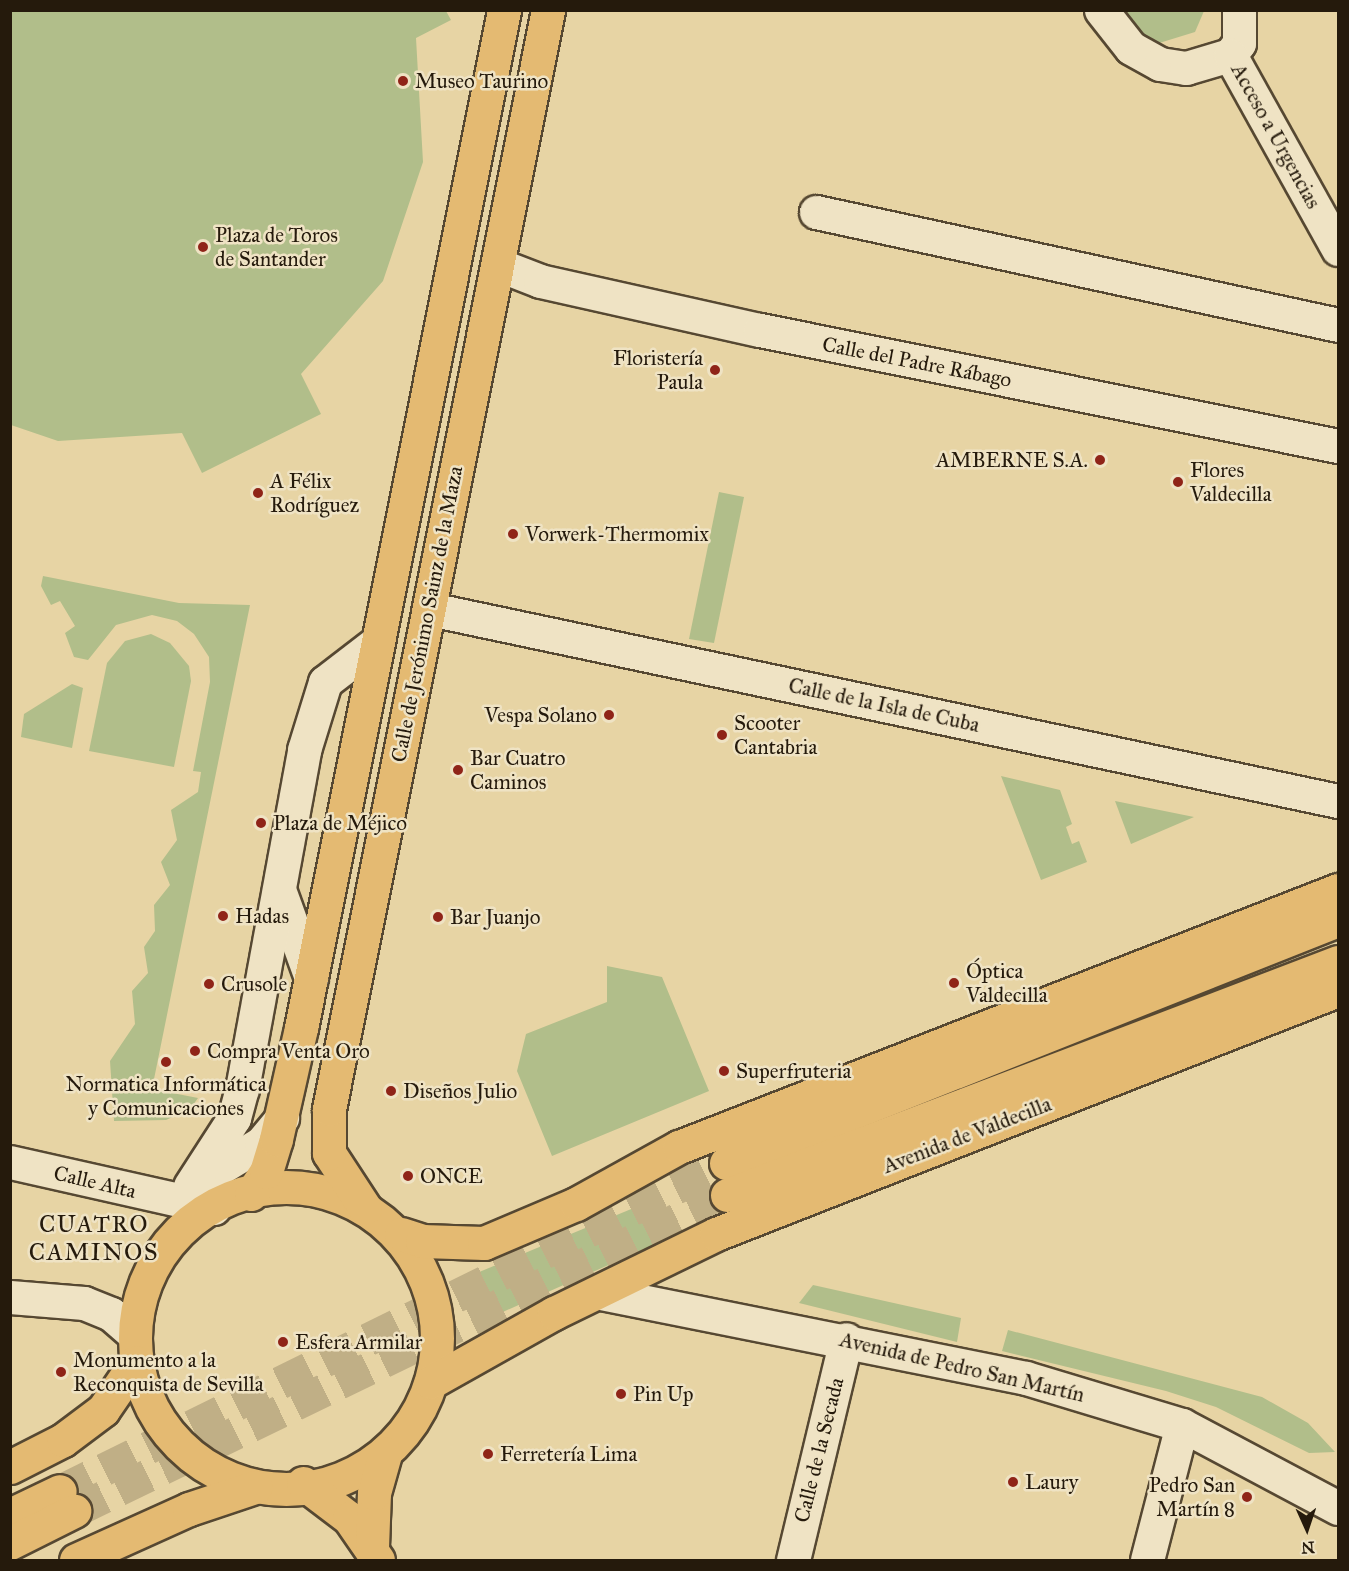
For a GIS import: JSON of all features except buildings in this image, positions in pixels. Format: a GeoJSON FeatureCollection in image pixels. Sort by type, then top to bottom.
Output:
{"type":"FeatureCollection","features":[{"type":"Feature","properties":{"kind":"main road","name":"Calle de Jerónimo Sainz de la Maza"},"geometry":{"type":"LineString","coordinates":[[251,1194],[266,1172],[282,1118],[504,10]]}},
{"type":"Feature","properties":{"kind":"main road","name":"Calle de Jerónimo Sainz de la Maza"},"geometry":{"type":"LineString","coordinates":[[365,1208],[329,1153],[329,1108],[499,266],[548,10]]}},
{"type":"Feature","properties":{"kind":"main road"},"geometry":{"type":"LineString","coordinates":[[255,1486],[215,1472],[180,1450],[139,1393],[134,1347],[144,1277],[186,1227],[214,1209],[251,1194],[298,1191],[365,1208],[401,1234],[422,1241],[484,1242],[576,1204],[679,1147],[1338,890]]}},
{"type":"Feature","properties":{"kind":"main road","name":"Avenida de Valdecilla"},"geometry":{"type":"LineString","coordinates":[[1338,920],[727,1179],[1338,962]]}},
{"type":"Feature","properties":{"kind":"main road","name":"Avenida de Valdecilla"},"geometry":{"type":"LineString","coordinates":[[431,1382],[716,1234],[1338,990]]}},
{"type":"Feature","properties":{"kind":"main road"},"geometry":{"type":"LineString","coordinates":[[375,1554],[374,1493],[385,1454],[419,1411],[440,1355],[440,1318],[432,1289],[401,1234]]}},
{"type":"Feature","properties":{"kind":"main road"},"geometry":{"type":"LineString","coordinates":[[10,1467],[63,1440],[103,1410],[134,1347]]}},
{"type":"Feature","properties":{"kind":"main road"},"geometry":{"type":"LineString","coordinates":[[76,1560],[189,1509],[255,1486],[303,1483],[343,1474],[385,1454]]}},
{"type":"Feature","properties":{"kind":"main road"},"geometry":{"type":"LineString","coordinates":[[303,1483],[327,1498],[375,1554]]}},
{"type":"Feature","properties":{"kind":"main road"},"geometry":{"type":"LineString","coordinates":[[10,1515],[67,1501],[10,1543]]}},
{"type":"Feature","properties":{"kind":"street","name":"Acceso a Urgencias"},"geometry":{"type":"LineString","coordinates":[[1101,10],[1131,48],[1160,64],[1207,66],[1230,55],[1239,43],[1239,10]]}},
{"type":"Feature","properties":{"kind":"street","name":"Acceso a Urgencias"},"geometry":{"type":"LineString","coordinates":[[1230,55],[1338,249]]}},
{"type":"Feature","properties":{"kind":"street"},"geometry":{"type":"LineString","coordinates":[[816,212],[1338,325]]}},
{"type":"Feature","properties":{"kind":"street","name":"Calle del Padre Rábago"},"geometry":{"type":"LineString","coordinates":[[499,266],[540,281],[760,330],[1338,446]]}},
{"type":"Feature","properties":{"kind":"street","name":"Calle de la Isla de Cuba"},"geometry":{"type":"LineString","coordinates":[[430,609],[1338,801]]}},
{"type":"Feature","properties":{"kind":"street"},"geometry":{"type":"LineString","coordinates":[[190,1186],[234,1118],[281,895],[304,750],[325,682],[377,642]]}},
{"type":"Feature","properties":{"kind":"street"},"geometry":{"type":"LineString","coordinates":[[281,895],[311,978]]}},
{"type":"Feature","properties":{"kind":"street"},"geometry":{"type":"LineString","coordinates":[[140,1192],[190,1186],[229,1168],[261,1143],[282,1118]]}},
{"type":"Feature","properties":{"kind":"street","name":"Calle Alta"},"geometry":{"type":"LineString","coordinates":[[10,1162],[214,1209]]}},
{"type":"Feature","properties":{"kind":"street","name":"Avenida de Pedro San Martín"},"geometry":{"type":"LineString","coordinates":[[600,1293],[846,1339],[1026,1378],[1182,1425],[1338,1508]]}},
{"type":"Feature","properties":{"kind":"street"},"geometry":{"type":"LineString","coordinates":[[10,1297],[84,1303],[111,1314],[134,1347]]}},
{"type":"Feature","properties":{"kind":"street","name":"Calle de la Secada"},"geometry":{"type":"LineString","coordinates":[[793,1560],[846,1339]]}},
{"type":"Feature","properties":{"kind":"street"},"geometry":{"type":"LineString","coordinates":[[1147,1560],[1182,1425]]}},
{"type":"Feature","properties":{"kind":"green space","name":"Plaza de Toros de Santander"},"geometry":{"type":"Polygon","coordinates":[[[10,11],[446,11],[451,20],[416,38],[423,162],[383,281],[301,374],[321,414],[202,473],[182,433],[58,441],[11,425],[10,11]]]}},
{"type":"Feature","properties":{"kind":"green space"},"geometry":{"type":"Polygon","coordinates":[[[1121,11],[1204,11],[1195,32],[1156,44],[1136,34],[1121,11]]]}},
{"type":"Feature","properties":{"kind":"green space"},"geometry":{"type":"Polygon","coordinates":[[[719,492],[744,497],[714,643],[689,639],[719,492]]]}},
{"type":"Feature","properties":{"kind":"green space"},"geometry":{"type":"Polygon","coordinates":[[[43,576],[179,603],[250,605],[152,1089],[198,1098],[190,1109],[166,1120],[114,1121],[110,1061],[135,1024],[132,991],[148,973],[144,947],[155,931],[154,905],[170,885],[161,862],[177,840],[171,810],[198,792],[201,772],[193,771],[210,682],[209,657],[194,634],[177,621],[152,615],[116,625],[88,660],[74,657],[65,633],[75,626],[60,601],[51,605],[41,586],[43,576]]]}},
{"type":"Feature","properties":{"kind":"green space"},"geometry":{"type":"Polygon","coordinates":[[[151,634],[170,643],[189,666],[191,681],[174,767],[89,751],[107,663],[125,641],[151,634]]]}},
{"type":"Feature","properties":{"kind":"green space"},"geometry":{"type":"Polygon","coordinates":[[[72,684],[83,688],[72,748],[21,737],[24,714],[72,684]]]}},
{"type":"Feature","properties":{"kind":"green space"},"geometry":{"type":"Polygon","coordinates":[[[1001,776],[1060,790],[1072,824],[1066,827],[1072,844],[1079,841],[1087,862],[1041,880],[1001,776]]]}},
{"type":"Feature","properties":{"kind":"green space"},"geometry":{"type":"Polygon","coordinates":[[[1115,801],[1194,817],[1131,844],[1115,801]]]}},
{"type":"Feature","properties":{"kind":"green space"},"geometry":{"type":"Polygon","coordinates":[[[607,966],[662,977],[709,1091],[552,1156],[517,1071],[526,1034],[607,1002],[607,966]]]}},
{"type":"Feature","properties":{"kind":"green space"},"geometry":{"type":"Polygon","coordinates":[[[653,1200],[667,1239],[487,1319],[472,1275],[653,1200]]]}},
{"type":"Feature","properties":{"kind":"green space"},"geometry":{"type":"Polygon","coordinates":[[[813,1285],[961,1318],[957,1342],[799,1303],[813,1285]]]}},
{"type":"Feature","properties":{"kind":"green space"},"geometry":{"type":"Polygon","coordinates":[[[1008,1330],[1262,1397],[1308,1423],[1335,1452],[1309,1453],[1216,1407],[1166,1391],[1002,1351],[1008,1330]]]}},
{"type":"Feature","properties":{"kind":"tunnel"},"geometry":{"type":"LineString","coordinates":[[60,1491],[726,1163]]}},
{"type":"Feature","properties":{"kind":"tunnel"},"geometry":{"type":"LineString","coordinates":[[74,1511],[727,1195]]}},
{"type":"Feature","properties":{"kind":"place","name":"Museo Taurino"},"geometry":{"type":"Point","coordinates":[403,81]}},
{"type":"Feature","properties":{"kind":"place","name":"Plaza de Toros de Santander"},"geometry":{"type":"Point","coordinates":[203,247]}},
{"type":"Feature","properties":{"kind":"place","name":"Floristería Paula"},"geometry":{"type":"Point","coordinates":[715,370]}},
{"type":"Feature","properties":{"kind":"place","name":"AMBERNE S.A."},"geometry":{"type":"Point","coordinates":[1100,460]}},
{"type":"Feature","properties":{"kind":"place","name":"Flores Valdecilla"},"geometry":{"type":"Point","coordinates":[1178,482]}},
{"type":"Feature","properties":{"kind":"place","name":"A Félix Rodríguez"},"geometry":{"type":"Point","coordinates":[258,493]}},
{"type":"Feature","properties":{"kind":"place","name":"Vorwerk-Thermomix"},"geometry":{"type":"Point","coordinates":[513,534]}},
{"type":"Feature","properties":{"kind":"place","name":"Vespa Solano"},"geometry":{"type":"Point","coordinates":[609,715]}},
{"type":"Feature","properties":{"kind":"place","name":"Scooter Cantabria"},"geometry":{"type":"Point","coordinates":[722,735]}},
{"type":"Feature","properties":{"kind":"place","name":"Bar Cuatro Caminos"},"geometry":{"type":"Point","coordinates":[458,770]}},
{"type":"Feature","properties":{"kind":"place","name":"Plaza de Méjico"},"geometry":{"type":"Point","coordinates":[261,823]}},
{"type":"Feature","properties":{"kind":"place","name":"Hadas"},"geometry":{"type":"Point","coordinates":[223,916]}},
{"type":"Feature","properties":{"kind":"place","name":"Bar Juanjo"},"geometry":{"type":"Point","coordinates":[438,917]}},
{"type":"Feature","properties":{"kind":"place","name":"Óptica Valdecilla"},"geometry":{"type":"Point","coordinates":[954,983]}},
{"type":"Feature","properties":{"kind":"place","name":"Crusole"},"geometry":{"type":"Point","coordinates":[209,984]}},
{"type":"Feature","properties":{"kind":"place","name":"Compra Venta Oro"},"geometry":{"type":"Point","coordinates":[195,1051]}},
{"type":"Feature","properties":{"kind":"place","name":"Normatica Informática y Comunicaciones"},"geometry":{"type":"Point","coordinates":[166,1062]}},
{"type":"Feature","properties":{"kind":"place","name":"Superfruteria"},"geometry":{"type":"Point","coordinates":[724,1071]}},
{"type":"Feature","properties":{"kind":"place","name":"Diseños Julio"},"geometry":{"type":"Point","coordinates":[391,1091]}},
{"type":"Feature","properties":{"kind":"place","name":"ONCE"},"geometry":{"type":"Point","coordinates":[408,1176]}},
{"type":"Feature","properties":{"kind":"place","name":"Esfera Armilar"},"geometry":{"type":"Point","coordinates":[283,1342]}},
{"type":"Feature","properties":{"kind":"place","name":"Monumento a la Reconquista de Sevilla"},"geometry":{"type":"Point","coordinates":[61,1372]}},
{"type":"Feature","properties":{"kind":"place","name":"Pin Up"},"geometry":{"type":"Point","coordinates":[621,1394]}},
{"type":"Feature","properties":{"kind":"place","name":"Ferretería Lima"},"geometry":{"type":"Point","coordinates":[488,1454]}},
{"type":"Feature","properties":{"kind":"place","name":"Laury"},"geometry":{"type":"Point","coordinates":[1013,1482]}},
{"type":"Feature","properties":{"kind":"place","name":"Pedro San Martín 8"},"geometry":{"type":"Point","coordinates":[1247,1497]}},
{"type":"Feature","properties":{"kind":"district","name":"CUATRO CAMINOS"},"geometry":{"type":"Point","coordinates":[94,1239]}}]}
